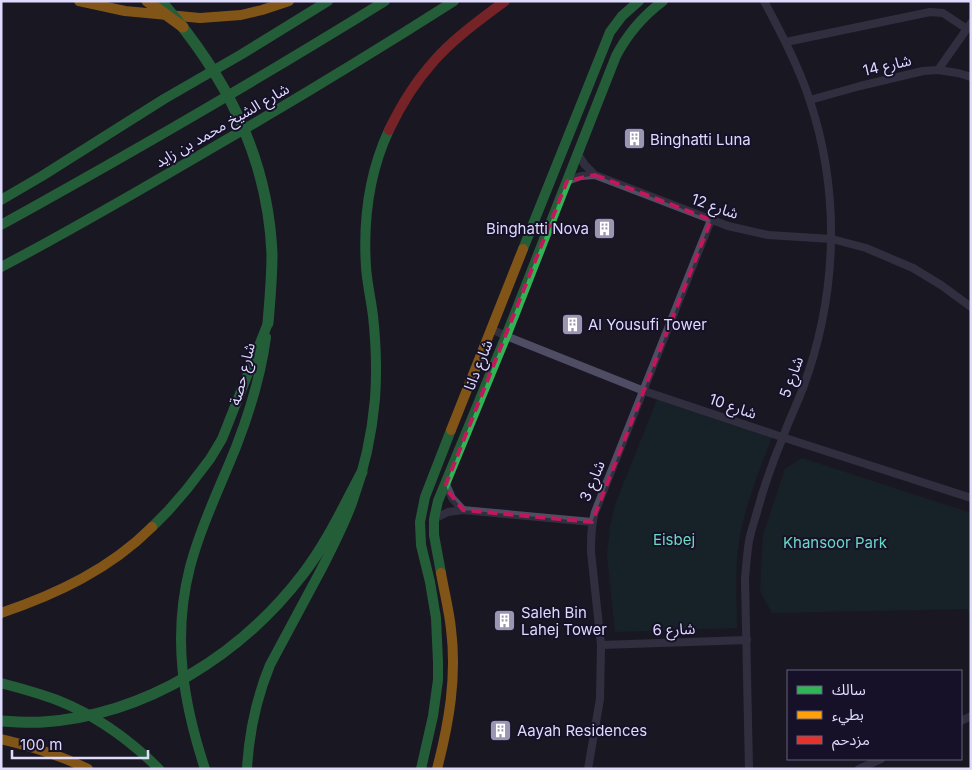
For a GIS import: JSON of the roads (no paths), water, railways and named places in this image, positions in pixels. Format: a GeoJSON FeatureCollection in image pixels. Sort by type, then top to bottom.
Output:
{"type":"FeatureCollection","features":[{"type":"Feature","properties":{"kind":"main road"},"geometry":{"type":"LineString","coordinates":[[79,1],[125,11],[187,17],[241,15],[289,1]]}},
{"type":"Feature","properties":{"kind":"main road"},"geometry":{"type":"LineString","coordinates":[[122,1],[160,14]]}},
{"type":"Feature","properties":{"kind":"main road"},"geometry":{"type":"LineString","coordinates":[[147,1],[183,27]]}},
{"type":"Feature","properties":{"kind":"main road","name":"شارع حصة"},"geometry":{"type":"LineString","coordinates":[[161,1],[207,58],[228,92],[244,128],[257,166],[266,204],[271,244],[272,284],[264,354],[258,381],[250,408],[200,538],[190,568],[184,598],[181,630],[184,692],[190,723],[205,769]]}},
{"type":"Feature","properties":{"kind":"main road"},"geometry":{"type":"LineString","coordinates":[[1,200],[164,99],[328,1]]}},
{"type":"Feature","properties":{"kind":"main road","name":"شارع الشيخ محمد بن زايد"},"geometry":{"type":"LineString","coordinates":[[1,224],[129,154],[385,1]]}},
{"type":"Feature","properties":{"kind":"main road","name":"شارع الشيخ محمد بن زايد"},"geometry":{"type":"LineString","coordinates":[[1,267],[125,199],[267,116],[366,57],[454,1]]}},
{"type":"Feature","properties":{"kind":"main road"},"geometry":{"type":"LineString","coordinates":[[247,769],[250,727],[255,705],[270,665],[340,533],[356,493],[368,446],[376,366],[374,326],[366,269],[365,244],[369,194],[374,170],[392,124],[403,102],[417,82],[433,62],[463,34],[505,1]]}},
{"type":"Feature","properties":{"kind":"main road","name":"شارع دانا"},"geometry":{"type":"LineString","coordinates":[[421,769],[429,741],[438,684],[437,627],[434,598],[421,543],[420,520],[425,497],[610,32],[622,16],[639,1]]}},
{"type":"Feature","properties":{"kind":"main road","name":"شارع دانا"},"geometry":{"type":"LineString","coordinates":[[437,769],[451,702],[453,666],[451,629],[434,535],[434,519],[438,501],[506,336],[616,56],[634,26],[663,1]]}},
{"type":"Feature","properties":{"kind":"main road"},"geometry":{"type":"LineString","coordinates":[[1,613],[45,598],[102,568],[135,543],[175,503],[198,475],[222,439],[268,323]]}},
{"type":"Feature","properties":{"kind":"main road"},"geometry":{"type":"LineString","coordinates":[[1,721],[50,721],[80,717],[109,710],[166,688],[218,658],[264,620],[303,574],[320,548],[362,472]]}},
{"type":"Feature","properties":{"kind":"main road"},"geometry":{"type":"LineString","coordinates":[[1,683],[31,691],[63,703],[93,718],[121,736],[159,769]]}},
{"type":"Feature","properties":{"kind":"main road"},"geometry":{"type":"LineString","coordinates":[[1,739],[50,752],[88,769]]}},
{"type":"Feature","properties":{"kind":"street","name":"شارع 5"},"geometry":{"type":"LineString","coordinates":[[749,769],[746,559],[749,540],[764,488],[812,362],[829,279],[832,239],[824,152],[810,100],[786,42],[764,1]]}},
{"type":"Feature","properties":{"kind":"street"},"geometry":{"type":"LineString","coordinates":[[786,42],[930,12],[943,14],[969,26],[938,70]]}},
{"type":"Feature","properties":{"kind":"street","name":"شارع 14"},"geometry":{"type":"LineString","coordinates":[[810,100],[923,71],[938,70],[971,77]]}},
{"type":"Feature","properties":{"kind":"street"},"geometry":{"type":"LineString","coordinates":[[578,153],[585,165],[595,175]]}},
{"type":"Feature","properties":{"kind":"street"},"geometry":{"type":"LineString","coordinates":[[567,181],[580,176],[595,175]]}},
{"type":"Feature","properties":{"kind":"street","name":"شارع 12"},"geometry":{"type":"LineString","coordinates":[[595,175],[711,220],[741,229],[768,235],[832,239],[866,248],[913,268],[971,307]]}},
{"type":"Feature","properties":{"kind":"street","name":"شارع 3"},"geometry":{"type":"LineString","coordinates":[[588,769],[600,699],[601,645],[591,552],[592,522],[711,220]]}},
{"type":"Feature","properties":{"kind":"street","name":"شارع 10"},"geometry":{"type":"LineString","coordinates":[[491,329],[644,391],[971,498]]}},
{"type":"Feature","properties":{"kind":"street"},"geometry":{"type":"LineString","coordinates":[[446,484],[452,498],[463,510]]}},
{"type":"Feature","properties":{"kind":"street"},"geometry":{"type":"LineString","coordinates":[[434,519],[448,512],[463,510],[592,522]]}},
{"type":"Feature","properties":{"kind":"street","name":"شارع 6"},"geometry":{"type":"LineString","coordinates":[[601,645],[747,640]]}},
{"type":"Feature","properties":{"kind":"street"},"geometry":{"type":"LineString","coordinates":[[860,769],[879,760]]}},
{"type":"Feature","properties":{"kind":"place","name":"Binghatti Luna"},"geometry":{"type":"Point","coordinates":[634,139]}},
{"type":"Feature","properties":{"kind":"place","name":"Binghatti Nova"},"geometry":{"type":"Point","coordinates":[605,228]}},
{"type":"Feature","properties":{"kind":"place","name":"Al Yousufi Tower"},"geometry":{"type":"Point","coordinates":[572,324]}},
{"type":"Feature","properties":{"kind":"place","name":"Saleh Bin Lahej Tower"},"geometry":{"type":"Point","coordinates":[505,621]}},
{"type":"Feature","properties":{"kind":"place","name":"Aayah Residences"},"geometry":{"type":"Point","coordinates":[501,730]}},
{"type":"Feature","properties":{"kind":"park label","name":"Eisbej"},"geometry":{"type":"Point","coordinates":[674,539]}},
{"type":"Feature","properties":{"kind":"park label","name":"Khansoor Park"},"geometry":{"type":"Point","coordinates":[835,542]}}]}
